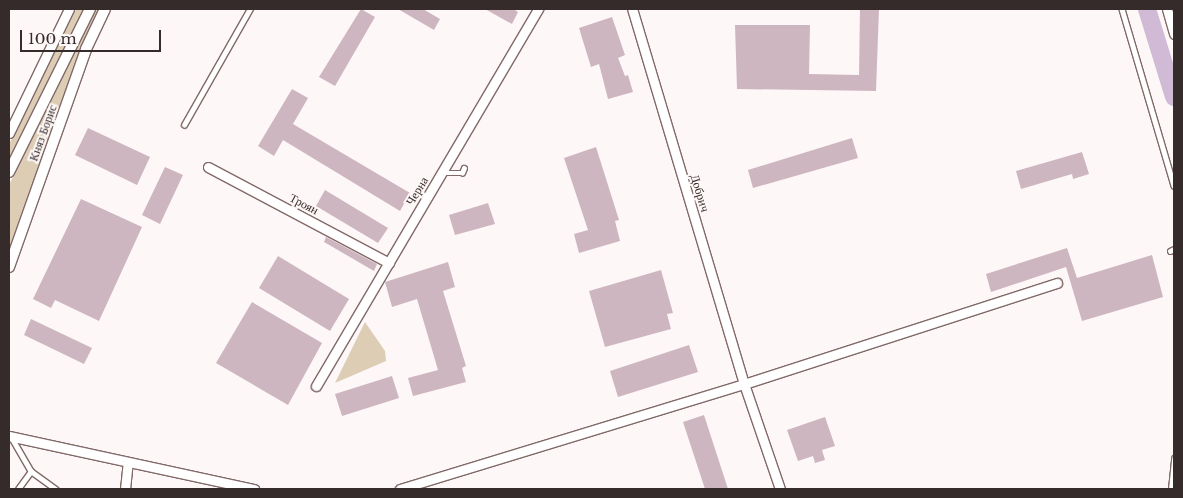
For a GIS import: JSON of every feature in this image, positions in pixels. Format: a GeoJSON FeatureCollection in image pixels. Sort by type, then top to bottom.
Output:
{"type":"FeatureCollection","features":[{"type":"Feature","properties":{"kind":"street"},"geometry":{"type":"LineString","coordinates":[[9,133],[68,9]]}},
{"type":"Feature","properties":{"kind":"street","name":"Княз Борис"},"geometry":{"type":"LineString","coordinates":[[9,172],[90,9]]}},
{"type":"Feature","properties":{"kind":"street","name":"Княз Борис"},"geometry":{"type":"LineString","coordinates":[[9,267],[86,49],[105,9]]}},
{"type":"Feature","properties":{"kind":"street","name":"Черна"},"geometry":{"type":"LineString","coordinates":[[316,386],[538,9]]}},
{"type":"Feature","properties":{"kind":"street","name":"Добрич"},"geometry":{"type":"LineString","coordinates":[[632,9],[744,384],[780,489]]}},
{"type":"Feature","properties":{"kind":"street"},"geometry":{"type":"LineString","coordinates":[[1168,9],[1174,34]]}},
{"type":"Feature","properties":{"kind":"street","name":"Троян"},"geometry":{"type":"LineString","coordinates":[[208,167],[389,263]]}},
{"type":"Feature","properties":{"kind":"street"},"geometry":{"type":"LineString","coordinates":[[400,489],[744,384],[1057,283]]}},
{"type":"Feature","properties":{"kind":"street"},"geometry":{"type":"LineString","coordinates":[[10,436],[254,489]]}},
{"type":"Feature","properties":{"kind":"street"},"geometry":{"type":"LineString","coordinates":[[125,489],[128,462]]}},
{"type":"Feature","properties":{"kind":"lane"},"geometry":{"type":"LineString","coordinates":[[184,125],[250,9]]}},
{"type":"Feature","properties":{"kind":"lane"},"geometry":{"type":"LineString","coordinates":[[1122,9],[1174,186]]}},
{"type":"Feature","properties":{"kind":"lane"},"geometry":{"type":"LineString","coordinates":[[442,173],[462,172],[464,168]]}},
{"type":"Feature","properties":{"kind":"lane"},"geometry":{"type":"LineString","coordinates":[[10,436],[31,471],[56,489]]}},
{"type":"Feature","properties":{"kind":"lane"},"geometry":{"type":"LineString","coordinates":[[1171,489],[1174,458]]}},
{"type":"Feature","properties":{"kind":"lane"},"geometry":{"type":"LineString","coordinates":[[18,489],[31,471]]}},
{"type":"Feature","properties":{"kind":"shaded area"},"geometry":{"type":"Polygon","coordinates":[[[76,9],[83,9],[9,159],[9,144],[76,9]]]}},
{"type":"Feature","properties":{"kind":"shaded area"},"geometry":{"type":"Polygon","coordinates":[[[95,9],[99,9],[77,59],[9,249],[9,185],[95,9]]]}},
{"type":"Feature","properties":{"kind":"shaded area"},"geometry":{"type":"Polygon","coordinates":[[[365,322],[385,351],[386,361],[335,383],[365,322]]]}},
{"type":"Feature","properties":{"kind":"building"},"geometry":{"type":"Polygon","coordinates":[[[361,9],[375,17],[335,86],[319,77],[361,9]]]}},
{"type":"Feature","properties":{"kind":"building"},"geometry":{"type":"Polygon","coordinates":[[[398,9],[423,9],[440,19],[434,30],[398,9]]]}},
{"type":"Feature","properties":{"kind":"building"},"geometry":{"type":"Polygon","coordinates":[[[485,9],[513,9],[518,12],[512,24],[485,9]]]}},
{"type":"Feature","properties":{"kind":"building"},"geometry":{"type":"Polygon","coordinates":[[[860,9],[879,9],[876,91],[737,89],[735,25],[810,25],[809,74],[859,75],[860,9]]]}},
{"type":"Feature","properties":{"kind":"building"},"geometry":{"type":"Polygon","coordinates":[[[612,17],[625,55],[618,58],[625,76],[628,75],[633,92],[608,99],[599,64],[591,67],[579,28],[612,17]]]}},
{"type":"Feature","properties":{"kind":"building"},"geometry":{"type":"Polygon","coordinates":[[[292,89],[308,98],[293,124],[410,193],[400,211],[283,140],[274,156],[258,146],[292,89]]]}},
{"type":"Feature","properties":{"kind":"building"},"geometry":{"type":"Polygon","coordinates":[[[88,128],[150,157],[137,185],[75,155],[88,128]]]}},
{"type":"Feature","properties":{"kind":"building"},"geometry":{"type":"Polygon","coordinates":[[[852,138],[858,158],[753,188],[748,170],[852,138]]]}},
{"type":"Feature","properties":{"kind":"building"},"geometry":{"type":"Polygon","coordinates":[[[596,147],[619,220],[615,221],[620,241],[579,253],[574,234],[588,230],[564,158],[596,147]]]}},
{"type":"Feature","properties":{"kind":"building"},"geometry":{"type":"Polygon","coordinates":[[[1082,152],[1089,174],[1073,179],[1072,174],[1021,189],[1016,171],[1082,152]]]}},
{"type":"Feature","properties":{"kind":"building"},"geometry":{"type":"Polygon","coordinates":[[[165,167],[183,175],[160,224],[142,215],[165,167]]]}},
{"type":"Feature","properties":{"kind":"building"},"geometry":{"type":"Polygon","coordinates":[[[325,190],[388,228],[378,243],[316,206],[325,190]]]}},
{"type":"Feature","properties":{"kind":"building"},"geometry":{"type":"Polygon","coordinates":[[[81,199],[142,227],[99,321],[55,300],[51,308],[33,299],[81,199]]]}},
{"type":"Feature","properties":{"kind":"building"},"geometry":{"type":"Polygon","coordinates":[[[488,203],[495,224],[455,235],[449,215],[488,203]]]}},
{"type":"Feature","properties":{"kind":"building"},"geometry":{"type":"Polygon","coordinates":[[[326,237],[377,264],[374,271],[324,242],[326,237]]]}},
{"type":"Feature","properties":{"kind":"building"},"geometry":{"type":"Polygon","coordinates":[[[1067,248],[1077,278],[1152,255],[1163,297],[1082,321],[1066,267],[991,292],[986,274],[1067,248]]]}},
{"type":"Feature","properties":{"kind":"building"},"geometry":{"type":"Polygon","coordinates":[[[278,256],[349,299],[330,331],[259,288],[278,256]]]}},
{"type":"Feature","properties":{"kind":"building"},"geometry":{"type":"Polygon","coordinates":[[[448,262],[455,287],[443,291],[466,366],[462,368],[466,382],[413,396],[408,378],[438,370],[417,299],[392,307],[385,282],[448,262]]]}},
{"type":"Feature","properties":{"kind":"building"},"geometry":{"type":"Polygon","coordinates":[[[661,270],[673,313],[667,314],[671,329],[605,347],[589,291],[661,270]]]}},
{"type":"Feature","properties":{"kind":"building"},"geometry":{"type":"Polygon","coordinates":[[[252,302],[322,343],[288,405],[216,363],[252,302]]]}},
{"type":"Feature","properties":{"kind":"building"},"geometry":{"type":"Polygon","coordinates":[[[31,319],[92,348],[84,364],[24,335],[31,319]]]}},
{"type":"Feature","properties":{"kind":"building"},"geometry":{"type":"Polygon","coordinates":[[[689,345],[698,372],[618,397],[610,371],[689,345]]]}},
{"type":"Feature","properties":{"kind":"building"},"geometry":{"type":"Polygon","coordinates":[[[392,376],[399,398],[342,416],[335,394],[392,376]]]}},
{"type":"Feature","properties":{"kind":"building"},"geometry":{"type":"Polygon","coordinates":[[[704,415],[728,489],[705,489],[683,422],[704,415]]]}},
{"type":"Feature","properties":{"kind":"building"},"geometry":{"type":"Polygon","coordinates":[[[825,417],[835,446],[822,450],[825,460],[815,463],[813,456],[798,461],[787,430],[825,417]]]}},
{"type":"Feature","properties":{"kind":"waterway"},"geometry":{"type":"LineString","coordinates":[[1147,9],[1174,97]]}}]}
